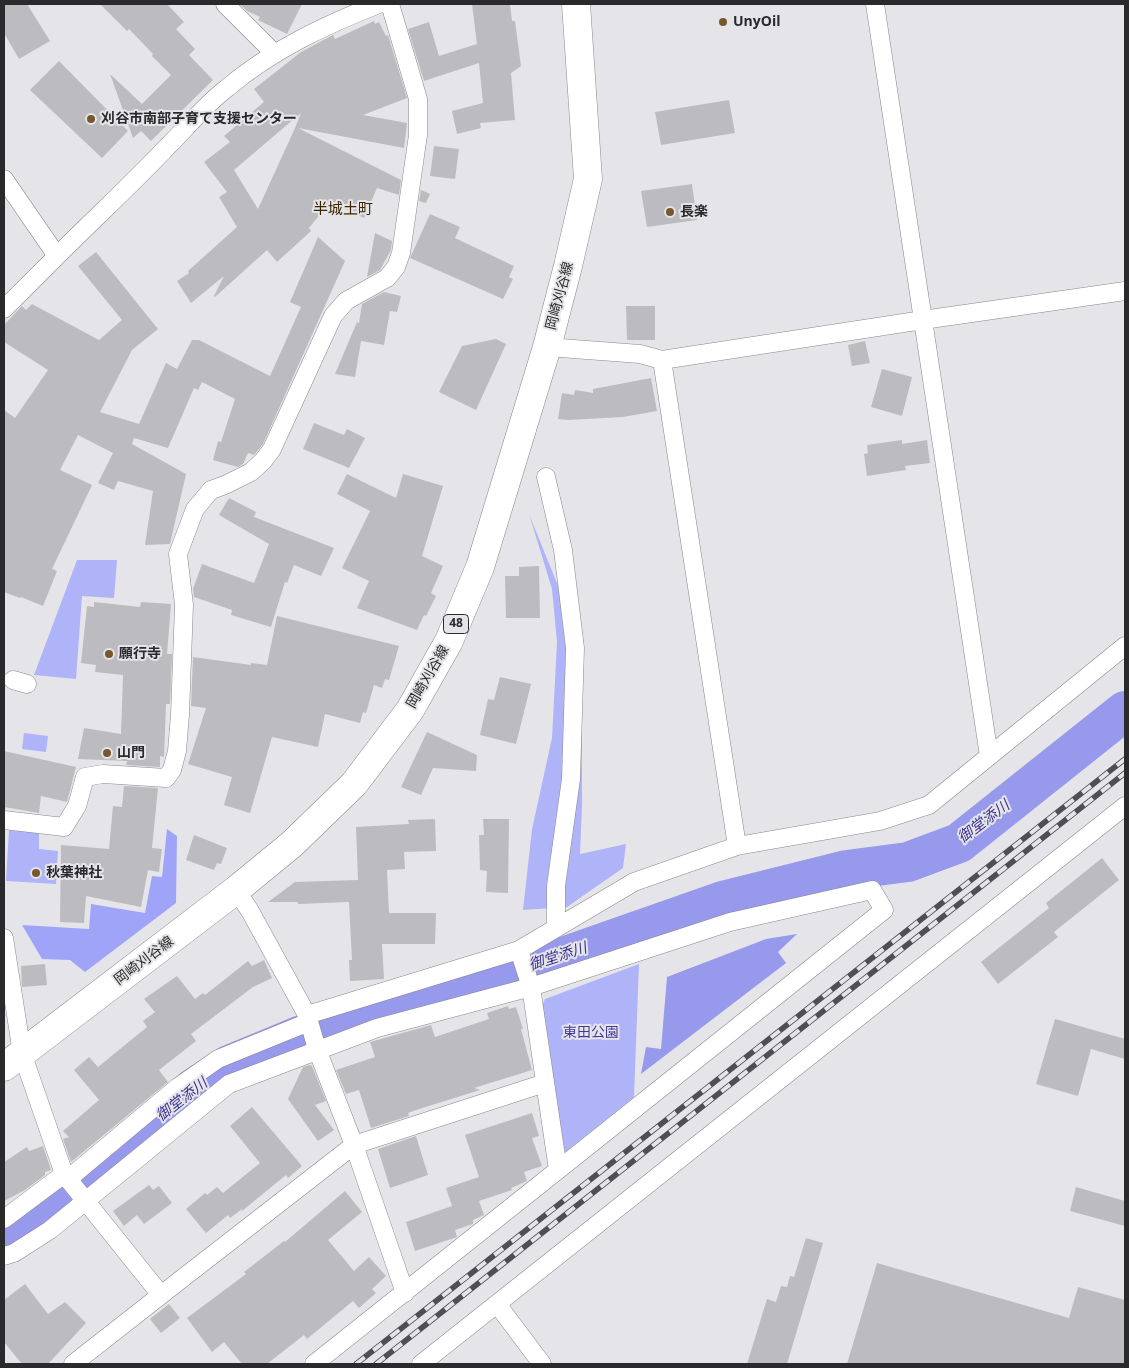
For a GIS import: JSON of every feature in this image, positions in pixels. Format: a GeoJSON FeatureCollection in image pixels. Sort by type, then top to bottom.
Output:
{"type":"FeatureCollection","features":[{"type":"Feature","properties":{"kind":"main road","name":"岡崎刈谷線"},"geometry":{"type":"LineString","coordinates":[[13,1060],[236,890],[292,844],[354,784],[410,710],[449,641],[480,567],[547,346],[588,179],[576,4]]}},
{"type":"Feature","properties":{"kind":"street"},"geometry":{"type":"LineString","coordinates":[[225,4],[275,54]]}},
{"type":"Feature","properties":{"kind":"street"},"geometry":{"type":"LineString","coordinates":[[4,309],[227,87],[275,54],[337,20],[379,4]]}},
{"type":"Feature","properties":{"kind":"street"},"geometry":{"type":"LineString","coordinates":[[4,821],[64,827],[77,806],[85,777],[103,774],[166,778],[172,770],[177,751],[184,605],[178,554],[195,509],[211,490],[225,486],[251,472],[263,461],[272,449],[333,316],[346,301],[387,278],[396,267],[401,253],[418,135],[418,99],[390,4]]}},
{"type":"Feature","properties":{"kind":"street"},"geometry":{"type":"LineString","coordinates":[[875,4],[989,756]]}},
{"type":"Feature","properties":{"kind":"street"},"geometry":{"type":"LineString","coordinates":[[4,179],[57,256]]}},
{"type":"Feature","properties":{"kind":"street"},"geometry":{"type":"LineString","coordinates":[[547,346],[640,354],[662,360],[1125,291]]}},
{"type":"Feature","properties":{"kind":"street"},"geometry":{"type":"LineString","coordinates":[[662,360],[737,846]]}},
{"type":"Feature","properties":{"kind":"street"},"geometry":{"type":"LineString","coordinates":[[546,477],[563,550],[575,648],[571,780],[556,886],[556,928]]}},
{"type":"Feature","properties":{"kind":"street"},"geometry":{"type":"LineString","coordinates":[[4,1219],[66,1176],[178,1087],[218,1059],[308,1019],[519,950],[634,882],[737,846],[880,821],[929,805],[1125,646]]}},
{"type":"Feature","properties":{"kind":"street"},"geometry":{"type":"LineString","coordinates":[[421,1364],[1125,806]]}},
{"type":"Feature","properties":{"kind":"street"},"geometry":{"type":"LineString","coordinates":[[236,890],[250,911],[308,1019],[318,1052],[354,1145],[405,1294]]}},
{"type":"Feature","properties":{"kind":"street"},"geometry":{"type":"LineString","coordinates":[[4,1256],[14,1253],[50,1230],[229,1084],[318,1052],[377,1028],[531,987],[730,922],[872,890],[884,910],[405,1294],[314,1364]]}},
{"type":"Feature","properties":{"kind":"street"},"geometry":{"type":"LineString","coordinates":[[4,938],[13,1060],[66,1176],[161,1295]]}},
{"type":"Feature","properties":{"kind":"street"},"geometry":{"type":"LineString","coordinates":[[519,950],[531,987],[558,1170]]}},
{"type":"Feature","properties":{"kind":"street"},"geometry":{"type":"LineString","coordinates":[[73,1364],[354,1145],[545,1083]]}},
{"type":"Feature","properties":{"kind":"street"},"geometry":{"type":"LineString","coordinates":[[497,1304],[542,1364]]}},
{"type":"Feature","properties":{"kind":"green space"},"geometry":{"type":"Polygon","coordinates":[[[529,514],[582,645],[582,806],[580,854],[626,844],[623,868],[567,907],[523,910],[532,829],[552,738],[557,642],[552,589],[529,514]]]}},
{"type":"Feature","properties":{"kind":"green space"},"geometry":{"type":"Polygon","coordinates":[[[77,560],[117,560],[114,598],[82,596],[76,679],[34,675],[77,560]]]}},
{"type":"Feature","properties":{"kind":"green space"},"geometry":{"type":"Polygon","coordinates":[[[24,733],[48,736],[46,752],[22,749],[24,733]]]}},
{"type":"Feature","properties":{"kind":"green space"},"geometry":{"type":"Polygon","coordinates":[[[9,830],[39,832],[39,849],[58,851],[56,884],[6,881],[9,830]]]}},
{"type":"Feature","properties":{"kind":"green space","name":"東田公園"},"geometry":{"type":"Polygon","coordinates":[[[639,964],[634,1097],[565,1152],[540,1010],[545,999],[639,964]]]}},
{"type":"Feature","properties":{"kind":"shaded area"},"geometry":{"type":"Polygon","coordinates":[[[167,829],[177,836],[176,903],[85,972],[70,960],[42,959],[22,925],[89,929],[91,904],[145,913],[152,876],[162,877],[167,829]]]}},
{"type":"Feature","properties":{"kind":"shaded area"},"geometry":{"type":"Polygon","coordinates":[[[797,934],[778,952],[786,963],[641,1074],[646,1047],[661,1049],[667,977],[766,939],[797,934]]]}},
{"type":"Feature","properties":{"kind":"building"},"geometry":{"type":"Polygon","coordinates":[[[4,4],[27,4],[50,41],[19,59],[4,33],[4,4]]]}},
{"type":"Feature","properties":{"kind":"building"},"geometry":{"type":"Polygon","coordinates":[[[100,4],[167,4],[184,22],[176,29],[195,49],[189,55],[213,80],[151,141],[141,131],[133,138],[110,74],[142,104],[171,75],[129,29],[127,31],[100,4]]]}},
{"type":"Feature","properties":{"kind":"building"},"geometry":{"type":"Polygon","coordinates":[[[240,4],[302,4],[287,34],[258,20],[260,17],[247,11],[240,4]]]}},
{"type":"Feature","properties":{"kind":"building"},"geometry":{"type":"Polygon","coordinates":[[[472,4],[510,4],[512,21],[515,21],[521,66],[511,73],[515,120],[480,123],[481,128],[457,134],[452,111],[483,103],[479,63],[424,81],[408,29],[429,22],[439,56],[477,44],[472,4]]]}},
{"type":"Feature","properties":{"kind":"building"},"geometry":{"type":"Polygon","coordinates":[[[374,21],[375,24],[379,22],[386,36],[388,35],[407,98],[363,115],[407,123],[404,148],[298,128],[401,180],[399,195],[377,188],[364,218],[330,202],[309,228],[311,231],[277,262],[267,250],[215,297],[224,276],[191,303],[177,281],[189,273],[188,271],[237,227],[219,197],[227,192],[204,162],[230,142],[224,136],[264,102],[254,89],[301,52],[333,35],[335,39],[374,21]],[[301,113],[234,170],[258,209],[301,113]]]}},
{"type":"Feature","properties":{"kind":"building"},"geometry":{"type":"Polygon","coordinates":[[[59,61],[128,131],[102,158],[30,90],[59,61]]]}},
{"type":"Feature","properties":{"kind":"building"},"geometry":{"type":"Polygon","coordinates":[[[729,100],[735,133],[661,145],[655,112],[729,100]]]}},
{"type":"Feature","properties":{"kind":"building"},"geometry":{"type":"Polygon","coordinates":[[[434,146],[459,149],[455,179],[430,176],[434,146]]]}},
{"type":"Feature","properties":{"kind":"building"},"geometry":{"type":"Polygon","coordinates":[[[692,184],[697,220],[647,227],[641,191],[692,184]]]}},
{"type":"Feature","properties":{"kind":"building"},"geometry":{"type":"Polygon","coordinates":[[[421,190],[430,194],[426,203],[419,201],[421,190]]]}},
{"type":"Feature","properties":{"kind":"building"},"geometry":{"type":"Polygon","coordinates":[[[430,214],[460,227],[455,238],[514,266],[509,277],[513,279],[503,299],[410,258],[430,214]]]}},
{"type":"Feature","properties":{"kind":"building"},"geometry":{"type":"Polygon","coordinates":[[[375,233],[392,241],[391,250],[380,270],[367,277],[375,233]]]}},
{"type":"Feature","properties":{"kind":"building"},"geometry":{"type":"Polygon","coordinates":[[[318,237],[345,261],[263,444],[255,454],[248,453],[243,464],[238,467],[213,460],[218,441],[221,442],[235,399],[202,382],[198,390],[194,388],[168,448],[134,438],[132,444],[186,474],[170,544],[145,545],[153,491],[118,481],[114,490],[98,483],[113,453],[78,435],[60,470],[92,485],[52,569],[57,571],[43,606],[4,592],[4,410],[15,418],[48,370],[4,342],[4,325],[22,306],[26,310],[32,304],[99,340],[122,320],[78,266],[96,252],[158,329],[132,350],[100,412],[139,424],[166,363],[177,369],[192,340],[199,340],[270,376],[301,307],[290,302],[318,237]]]}},
{"type":"Feature","properties":{"kind":"building"},"geometry":{"type":"Polygon","coordinates":[[[384,292],[401,296],[397,312],[390,311],[384,345],[361,341],[355,377],[335,374],[357,322],[359,323],[362,304],[384,292]]]}},
{"type":"Feature","properties":{"kind":"building"},"geometry":{"type":"Polygon","coordinates":[[[626,306],[655,306],[655,340],[627,340],[626,306]]]}},
{"type":"Feature","properties":{"kind":"building"},"geometry":{"type":"Polygon","coordinates":[[[496,339],[506,344],[476,410],[439,392],[462,346],[496,339]]]}},
{"type":"Feature","properties":{"kind":"building"},"geometry":{"type":"Polygon","coordinates":[[[865,341],[870,363],[852,366],[848,345],[865,341]]]}},
{"type":"Feature","properties":{"kind":"building"},"geometry":{"type":"Polygon","coordinates":[[[882,369],[912,377],[902,416],[871,407],[882,369]]]}},
{"type":"Feature","properties":{"kind":"building"},"geometry":{"type":"Polygon","coordinates":[[[651,378],[657,411],[623,417],[558,419],[562,393],[574,395],[575,390],[593,393],[593,389],[651,378]]]}},
{"type":"Feature","properties":{"kind":"building"},"geometry":{"type":"Polygon","coordinates":[[[314,423],[344,435],[347,429],[365,438],[349,468],[303,449],[314,423]]]}},
{"type":"Feature","properties":{"kind":"building"},"geometry":{"type":"Polygon","coordinates":[[[902,440],[902,444],[927,440],[930,463],[905,466],[906,470],[867,476],[864,454],[868,453],[867,445],[902,440]]]}},
{"type":"Feature","properties":{"kind":"building"},"geometry":{"type":"Polygon","coordinates":[[[347,474],[396,498],[403,474],[443,486],[422,556],[443,566],[431,593],[436,596],[417,630],[357,608],[369,581],[342,568],[370,511],[337,494],[347,474]]]}},
{"type":"Feature","properties":{"kind":"building"},"geometry":{"type":"Polygon","coordinates":[[[229,498],[256,512],[254,517],[334,548],[321,576],[294,565],[287,583],[285,582],[271,627],[231,615],[232,610],[194,597],[193,589],[202,564],[254,583],[269,544],[219,515],[229,498]]]}},
{"type":"Feature","properties":{"kind":"building"},"geometry":{"type":"Polygon","coordinates":[[[539,566],[540,618],[506,618],[505,576],[519,576],[519,567],[539,566]]]}},
{"type":"Feature","properties":{"kind":"building"},"geometry":{"type":"Polygon","coordinates":[[[94,602],[140,607],[141,602],[171,604],[167,654],[172,654],[170,704],[166,704],[164,757],[160,756],[160,767],[126,765],[127,761],[78,759],[84,728],[121,734],[123,675],[95,672],[96,665],[81,663],[87,606],[94,607],[94,602]]]}},
{"type":"Feature","properties":{"kind":"building"},"geometry":{"type":"Polygon","coordinates":[[[277,616],[399,646],[389,680],[385,679],[382,688],[374,685],[366,713],[363,712],[360,723],[325,714],[318,747],[272,737],[250,813],[224,805],[232,777],[188,764],[206,708],[191,706],[193,657],[251,665],[251,663],[267,665],[277,616]]]}},
{"type":"Feature","properties":{"kind":"building"},"geometry":{"type":"Polygon","coordinates":[[[500,677],[531,684],[516,744],[480,735],[488,699],[494,700],[500,677]]]}},
{"type":"Feature","properties":{"kind":"building"},"geometry":{"type":"Polygon","coordinates":[[[427,732],[477,755],[476,771],[433,768],[421,795],[401,787],[427,732]]]}},
{"type":"Feature","properties":{"kind":"building"},"geometry":{"type":"Polygon","coordinates":[[[4,751],[76,767],[67,802],[41,796],[39,813],[4,807],[4,751]]]}},
{"type":"Feature","properties":{"kind":"building"},"geometry":{"type":"Polygon","coordinates":[[[124,786],[158,788],[152,848],[162,849],[159,872],[148,870],[141,907],[86,896],[84,923],[60,922],[61,845],[109,849],[113,806],[122,807],[124,786]]]}},
{"type":"Feature","properties":{"kind":"building"},"geometry":{"type":"Polygon","coordinates":[[[435,819],[436,851],[404,852],[405,869],[387,870],[389,913],[436,913],[435,944],[382,944],[384,979],[350,981],[349,960],[352,960],[349,902],[298,904],[298,902],[268,902],[295,882],[358,880],[356,827],[409,824],[408,820],[435,819]]]}},
{"type":"Feature","properties":{"kind":"building"},"geometry":{"type":"Polygon","coordinates":[[[483,819],[509,819],[508,893],[486,892],[487,871],[480,870],[479,835],[484,835],[483,819]]]}},
{"type":"Feature","properties":{"kind":"building"},"geometry":{"type":"Polygon","coordinates":[[[194,835],[227,848],[221,864],[217,863],[214,870],[186,860],[194,835]]]}},
{"type":"Feature","properties":{"kind":"building"},"geometry":{"type":"Polygon","coordinates":[[[1102,858],[1119,880],[1054,932],[1058,937],[998,984],[981,962],[1049,908],[1046,903],[1102,858]]]}},
{"type":"Feature","properties":{"kind":"building"},"geometry":{"type":"Polygon","coordinates":[[[264,960],[272,978],[253,987],[191,1034],[196,1041],[159,1070],[168,1082],[71,1162],[63,1139],[69,1137],[63,1131],[99,1100],[74,1070],[89,1057],[98,1067],[147,1027],[143,1021],[155,1012],[144,999],[177,976],[195,999],[203,993],[205,995],[248,961],[252,966],[264,960]]]}},
{"type":"Feature","properties":{"kind":"building"},"geometry":{"type":"Polygon","coordinates":[[[45,964],[47,985],[22,987],[21,966],[45,964]]]}},
{"type":"Feature","properties":{"kind":"building"},"geometry":{"type":"Polygon","coordinates":[[[508,1006],[509,1009],[516,1007],[532,1070],[474,1088],[480,1090],[416,1110],[408,1113],[409,1116],[371,1128],[359,1090],[346,1094],[336,1070],[375,1057],[370,1042],[431,1025],[435,1037],[489,1019],[487,1013],[508,1006]]]}},
{"type":"Feature","properties":{"kind":"building"},"geometry":{"type":"Polygon","coordinates":[[[1055,1019],[1125,1039],[1125,1059],[1091,1049],[1078,1096],[1036,1084],[1055,1019]]]}},
{"type":"Feature","properties":{"kind":"building"},"geometry":{"type":"Polygon","coordinates":[[[310,1065],[326,1101],[315,1105],[334,1130],[318,1141],[288,1099],[303,1067],[310,1065]]]}},
{"type":"Feature","properties":{"kind":"building"},"geometry":{"type":"Polygon","coordinates":[[[252,1107],[302,1166],[288,1178],[286,1175],[242,1211],[242,1209],[230,1218],[228,1215],[206,1233],[186,1209],[205,1193],[207,1195],[217,1187],[223,1193],[260,1163],[230,1126],[252,1107]]]}},
{"type":"Feature","properties":{"kind":"building"},"geometry":{"type":"Polygon","coordinates":[[[532,1113],[539,1136],[532,1138],[542,1166],[524,1172],[527,1181],[511,1188],[512,1190],[479,1201],[484,1215],[473,1220],[473,1224],[455,1230],[457,1237],[415,1251],[406,1222],[452,1206],[446,1188],[479,1177],[465,1135],[532,1113]]]}},
{"type":"Feature","properties":{"kind":"building"},"geometry":{"type":"Polygon","coordinates":[[[416,1136],[428,1175],[390,1188],[378,1149],[416,1136]]]}},
{"type":"Feature","properties":{"kind":"building"},"geometry":{"type":"Polygon","coordinates":[[[43,1146],[51,1170],[45,1172],[45,1175],[25,1190],[4,1201],[4,1162],[27,1147],[29,1151],[43,1146]]]}},
{"type":"Feature","properties":{"kind":"building"},"geometry":{"type":"Polygon","coordinates":[[[149,1185],[153,1190],[159,1186],[172,1203],[144,1224],[137,1215],[124,1226],[113,1211],[149,1185]]]}},
{"type":"Feature","properties":{"kind":"building"},"geometry":{"type":"Polygon","coordinates":[[[1076,1187],[1125,1201],[1125,1226],[1070,1211],[1076,1187]]]}},
{"type":"Feature","properties":{"kind":"building"},"geometry":{"type":"Polygon","coordinates":[[[345,1191],[362,1212],[328,1240],[354,1271],[369,1257],[386,1276],[372,1289],[376,1293],[359,1308],[353,1301],[307,1339],[304,1335],[267,1364],[242,1364],[224,1342],[212,1352],[187,1318],[246,1274],[244,1272],[285,1242],[345,1191]]]}},
{"type":"Feature","properties":{"kind":"building"},"geometry":{"type":"Polygon","coordinates":[[[806,1238],[823,1243],[787,1364],[747,1364],[767,1299],[776,1302],[781,1286],[787,1287],[790,1276],[794,1277],[806,1238]]]}},
{"type":"Feature","properties":{"kind":"building"},"geometry":{"type":"Polygon","coordinates":[[[877,1263],[1069,1318],[1078,1287],[1125,1300],[1125,1364],[847,1364],[877,1263]]]}},
{"type":"Feature","properties":{"kind":"building"},"geometry":{"type":"Polygon","coordinates":[[[25,1284],[48,1314],[65,1302],[86,1323],[48,1364],[22,1364],[4,1342],[4,1300],[25,1284]]]}},
{"type":"Feature","properties":{"kind":"building"},"geometry":{"type":"Polygon","coordinates":[[[169,1304],[180,1318],[161,1333],[150,1319],[169,1304]]]}},
{"type":"Feature","properties":{"kind":"waterway","name":"御堂添川"},"geometry":{"type":"LineString","coordinates":[[4,1235],[16,1231],[83,1183],[194,1088],[229,1065],[299,1036],[566,956],[723,901],[847,870],[908,862],[959,843],[1125,711]]}},
{"type":"Feature","properties":{"kind":"railway"},"geometry":{"type":"LineString","coordinates":[[356,1364],[1125,759]]}},
{"type":"Feature","properties":{"kind":"railway"},"geometry":{"type":"LineString","coordinates":[[376,1364],[1125,773]]}},
{"type":"Feature","properties":{"kind":"place","name":"UnyOil"},"geometry":{"type":"Point","coordinates":[723,22]}},
{"type":"Feature","properties":{"kind":"place","name":"刈谷市南部子育て支援センター"},"geometry":{"type":"Point","coordinates":[91,119]}},
{"type":"Feature","properties":{"kind":"place","name":"長楽"},"geometry":{"type":"Point","coordinates":[670,212]}},
{"type":"Feature","properties":{"kind":"place","name":"願行寺"},"geometry":{"type":"Point","coordinates":[109,654]}},
{"type":"Feature","properties":{"kind":"place","name":"山門"},"geometry":{"type":"Point","coordinates":[107,753]}},
{"type":"Feature","properties":{"kind":"place","name":"秋葉神社"},"geometry":{"type":"Point","coordinates":[36,873]}},
{"type":"Feature","properties":{"kind":"district","name":"半城土町"},"geometry":{"type":"Point","coordinates":[343,210]}}]}
